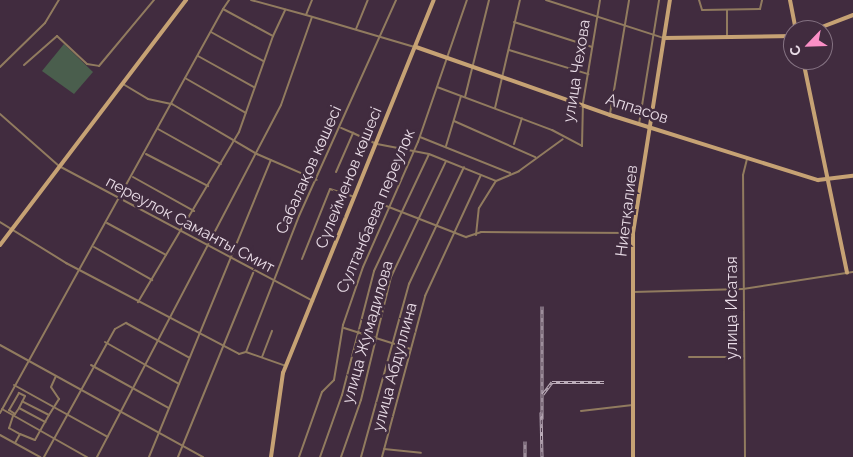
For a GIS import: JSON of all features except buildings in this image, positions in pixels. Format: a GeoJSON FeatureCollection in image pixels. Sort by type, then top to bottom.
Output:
{"type":"FeatureCollection","features":[{"type":"Feature","properties":{"kind":"street"},"geometry":{"type":"LineString","coordinates":[[0,67],[45,23],[59,0]]}},
{"type":"Feature","properties":{"kind":"street"},"geometry":{"type":"LineString","coordinates":[[24,65],[57,36],[88,64],[99,66],[154,0]]}},
{"type":"Feature","properties":{"kind":"street"},"geometry":{"type":"LineString","coordinates":[[0,245],[99,112],[186,0]]}},
{"type":"Feature","properties":{"kind":"street"},"geometry":{"type":"LineString","coordinates":[[0,413],[14,385],[81,271],[229,0]]}},
{"type":"Feature","properties":{"kind":"street"},"geometry":{"type":"LineString","coordinates":[[251,0],[416,47]]}},
{"type":"Feature","properties":{"kind":"street"},"geometry":{"type":"LineString","coordinates":[[306,16],[312,0]]}},
{"type":"Feature","properties":{"kind":"street"},"geometry":{"type":"LineString","coordinates":[[356,29],[368,0]]}},
{"type":"Feature","properties":{"kind":"street","name":"Сабалақов көшесі"},"geometry":{"type":"LineString","coordinates":[[246,352],[317,180],[396,0]]}},
{"type":"Feature","properties":{"kind":"street","name":"Сүлейменов көшесі"},"geometry":{"type":"LineString","coordinates":[[271,457],[286,366],[434,0]]}},
{"type":"Feature","properties":{"kind":"street","name":"Султанбаева переулок"},"geometry":{"type":"LineString","coordinates":[[299,457],[322,392],[334,380],[344,328],[362,267],[420,137],[467,0]]}},
{"type":"Feature","properties":{"kind":"street"},"geometry":{"type":"LineString","coordinates":[[465,97],[475,68],[489,0]]}},
{"type":"Feature","properties":{"kind":"street"},"geometry":{"type":"LineString","coordinates":[[495,108],[520,0]]}},
{"type":"Feature","properties":{"kind":"street"},"geometry":{"type":"LineString","coordinates":[[546,0],[625,28],[664,38],[783,36]]}},
{"type":"Feature","properties":{"kind":"street","name":"улица Чехова"},"geometry":{"type":"LineString","coordinates":[[573,141],[582,146],[578,138],[600,0]]}},
{"type":"Feature","properties":{"kind":"street"},"geometry":{"type":"LineString","coordinates":[[610,115],[629,0]]}},
{"type":"Feature","properties":{"kind":"street"},"geometry":{"type":"LineString","coordinates":[[639,124],[659,0]]}},
{"type":"Feature","properties":{"kind":"street","name":"Ниетқалиев"},"geometry":{"type":"LineString","coordinates":[[633,457],[633,233],[670,0]]}},
{"type":"Feature","properties":{"kind":"street"},"geometry":{"type":"LineString","coordinates":[[699,0],[702,10],[760,9],[762,0]]}},
{"type":"Feature","properties":{"kind":"street"},"geometry":{"type":"LineString","coordinates":[[790,0],[794,20]]}},
{"type":"Feature","properties":{"kind":"street"},"geometry":{"type":"LineString","coordinates":[[223,9],[272,36]]}},
{"type":"Feature","properties":{"kind":"street"},"geometry":{"type":"LineString","coordinates":[[138,302],[182,232],[234,141],[246,113],[272,36],[285,10]]}},
{"type":"Feature","properties":{"kind":"street"},"geometry":{"type":"LineString","coordinates":[[727,10],[727,37]]}},
{"type":"Feature","properties":{"kind":"street"},"geometry":{"type":"LineString","coordinates":[[833,23],[853,15]]}},
{"type":"Feature","properties":{"kind":"street"},"geometry":{"type":"LineString","coordinates":[[97,457],[135,389],[281,106],[312,18]]}},
{"type":"Feature","properties":{"kind":"street"},"geometry":{"type":"LineString","coordinates":[[514,22],[592,47]]}},
{"type":"Feature","properties":{"kind":"street"},"geometry":{"type":"LineString","coordinates":[[212,32],[264,62]]}},
{"type":"Feature","properties":{"kind":"street","name":"Аппасов"},"geometry":{"type":"LineString","coordinates":[[416,47],[583,103],[610,115],[747,158],[829,180],[853,176]]}},
{"type":"Feature","properties":{"kind":"street"},"geometry":{"type":"LineString","coordinates":[[509,50],[588,74]]}},
{"type":"Feature","properties":{"kind":"street"},"geometry":{"type":"LineString","coordinates":[[198,56],[254,87]]}},
{"type":"Feature","properties":{"kind":"street"},"geometry":{"type":"LineString","coordinates":[[804,70],[829,180],[847,273]]}},
{"type":"Feature","properties":{"kind":"street"},"geometry":{"type":"LineString","coordinates":[[185,78],[246,113]]}},
{"type":"Feature","properties":{"kind":"street"},"geometry":{"type":"LineString","coordinates":[[121,84],[148,99],[172,104],[257,154],[317,180]]}},
{"type":"Feature","properties":{"kind":"street"},"geometry":{"type":"LineString","coordinates":[[437,87],[552,130],[562,138],[573,141],[578,138]]}},
{"type":"Feature","properties":{"kind":"street"},"geometry":{"type":"LineString","coordinates":[[446,146],[461,96]]}},
{"type":"Feature","properties":{"kind":"street","name":"переулок Саманты Смит"},"geometry":{"type":"LineString","coordinates":[[0,114],[59,166],[119,200],[182,232],[253,273],[313,300]]}},
{"type":"Feature","properties":{"kind":"street"},"geometry":{"type":"LineString","coordinates":[[514,144],[522,118]]}},
{"type":"Feature","properties":{"kind":"street"},"geometry":{"type":"LineString","coordinates":[[454,121],[514,144],[535,157]]}},
{"type":"Feature","properties":{"kind":"street"},"geometry":{"type":"LineString","coordinates":[[341,128],[377,144],[429,154],[496,181]]}},
{"type":"Feature","properties":{"kind":"street"},"geometry":{"type":"LineString","coordinates":[[158,130],[221,164]]}},
{"type":"Feature","properties":{"kind":"street"},"geometry":{"type":"LineString","coordinates":[[336,172],[354,133]]}},
{"type":"Feature","properties":{"kind":"street"},"geometry":{"type":"LineString","coordinates":[[420,137],[511,174]]}},
{"type":"Feature","properties":{"kind":"street"},"geometry":{"type":"LineString","coordinates":[[476,236],[479,208],[496,181],[511,174],[562,138]]}},
{"type":"Feature","properties":{"kind":"street"},"geometry":{"type":"LineString","coordinates":[[145,154],[208,186]]}},
{"type":"Feature","properties":{"kind":"street"},"geometry":{"type":"LineString","coordinates":[[320,457],[342,395],[356,331],[374,271],[399,212],[429,154]]}},
{"type":"Feature","properties":{"kind":"street","name":"улица Исатая"},"geometry":{"type":"LineString","coordinates":[[745,457],[743,174],[747,158]]}},
{"type":"Feature","properties":{"kind":"street"},"geometry":{"type":"LineString","coordinates":[[149,457],[271,160]]}},
{"type":"Feature","properties":{"kind":"street","name":"улица Жумадилова"},"geometry":{"type":"LineString","coordinates":[[341,457],[361,400],[374,337],[392,277],[417,218],[446,161]]}},
{"type":"Feature","properties":{"kind":"street"},"geometry":{"type":"LineString","coordinates":[[361,457],[379,406],[392,343],[410,284],[435,225],[464,167]]}},
{"type":"Feature","properties":{"kind":"street","name":"улица Абдуллина"},"geometry":{"type":"LineString","coordinates":[[382,457],[426,296],[453,231],[481,175]]}},
{"type":"Feature","properties":{"kind":"street"},"geometry":{"type":"LineString","coordinates":[[132,176],[194,211]]}},
{"type":"Feature","properties":{"kind":"street"},"geometry":{"type":"LineString","coordinates":[[302,259],[330,189],[355,197]]}},
{"type":"Feature","properties":{"kind":"street"},"geometry":{"type":"LineString","coordinates":[[376,202],[466,237],[633,233]]}},
{"type":"Feature","properties":{"kind":"street"},"geometry":{"type":"LineString","coordinates":[[0,222],[11,232],[81,271],[223,346],[239,354],[246,352],[286,366]]}},
{"type":"Feature","properties":{"kind":"street"},"geometry":{"type":"LineString","coordinates":[[107,224],[167,256]]}},
{"type":"Feature","properties":{"kind":"street"},"geometry":{"type":"LineString","coordinates":[[94,247],[152,280]]}},
{"type":"Feature","properties":{"kind":"street"},"geometry":{"type":"LineString","coordinates":[[633,292],[743,290],[853,272]]}},
{"type":"Feature","properties":{"kind":"street"},"geometry":{"type":"LineString","coordinates":[[178,457],[253,273]]}},
{"type":"Feature","properties":{"kind":"street"},"geometry":{"type":"LineString","coordinates":[[44,457],[104,342],[126,323],[189,358]]}},
{"type":"Feature","properties":{"kind":"street"},"geometry":{"type":"LineString","coordinates":[[344,328],[411,349]]}},
{"type":"Feature","properties":{"kind":"street"},"geometry":{"type":"LineString","coordinates":[[262,357],[272,331]]}},
{"type":"Feature","properties":{"kind":"street"},"geometry":{"type":"LineString","coordinates":[[104,342],[179,384]]}},
{"type":"Feature","properties":{"kind":"street"},"geometry":{"type":"LineString","coordinates":[[0,345],[158,435],[203,457]]}},
{"type":"Feature","properties":{"kind":"street"},"geometry":{"type":"LineString","coordinates":[[690,357],[744,357]]}},
{"type":"Feature","properties":{"kind":"street"},"geometry":{"type":"LineString","coordinates":[[91,365],[169,408]]}},
{"type":"Feature","properties":{"kind":"street"},"geometry":{"type":"LineString","coordinates":[[26,392],[9,428],[34,441],[59,399],[51,387],[56,376]]}},
{"type":"Feature","properties":{"kind":"street"},"geometry":{"type":"LineString","coordinates":[[14,385],[108,437]]}},
{"type":"Feature","properties":{"kind":"street"},"geometry":{"type":"LineString","coordinates":[[14,415],[10,407],[18,393],[25,396]]}},
{"type":"Feature","properties":{"kind":"street"},"geometry":{"type":"LineString","coordinates":[[22,401],[49,415]]}},
{"type":"Feature","properties":{"kind":"street"},"geometry":{"type":"LineString","coordinates":[[581,411],[633,405]]}},
{"type":"Feature","properties":{"kind":"street"},"geometry":{"type":"LineString","coordinates":[[19,408],[45,422]]}},
{"type":"Feature","properties":{"kind":"street"},"geometry":{"type":"LineString","coordinates":[[2,410],[54,437],[87,457]]}},
{"type":"Feature","properties":{"kind":"street"},"geometry":{"type":"LineString","coordinates":[[15,443],[20,434]]}},
{"type":"Feature","properties":{"kind":"street"},"geometry":{"type":"LineString","coordinates":[[0,435],[40,457]]}},
{"type":"Feature","properties":{"kind":"street"},"geometry":{"type":"LineString","coordinates":[[384,449],[421,453]]}},
{"type":"Feature","properties":{"kind":"green space"},"geometry":{"type":"Polygon","coordinates":[[[64,44],[93,72],[74,94],[42,71],[64,44]]]}},
{"type":"Feature","properties":{"kind":"railway"},"geometry":{"type":"LineString","coordinates":[[542,306],[542,419]]}},
{"type":"Feature","properties":{"kind":"railway"},"geometry":{"type":"LineString","coordinates":[[543,394],[552,382],[604,382]]}},
{"type":"Feature","properties":{"kind":"railway"},"geometry":{"type":"LineString","coordinates":[[541,412],[542,457]]}},
{"type":"Feature","properties":{"kind":"railway"},"geometry":{"type":"LineString","coordinates":[[525,441],[525,457]]}}]}
